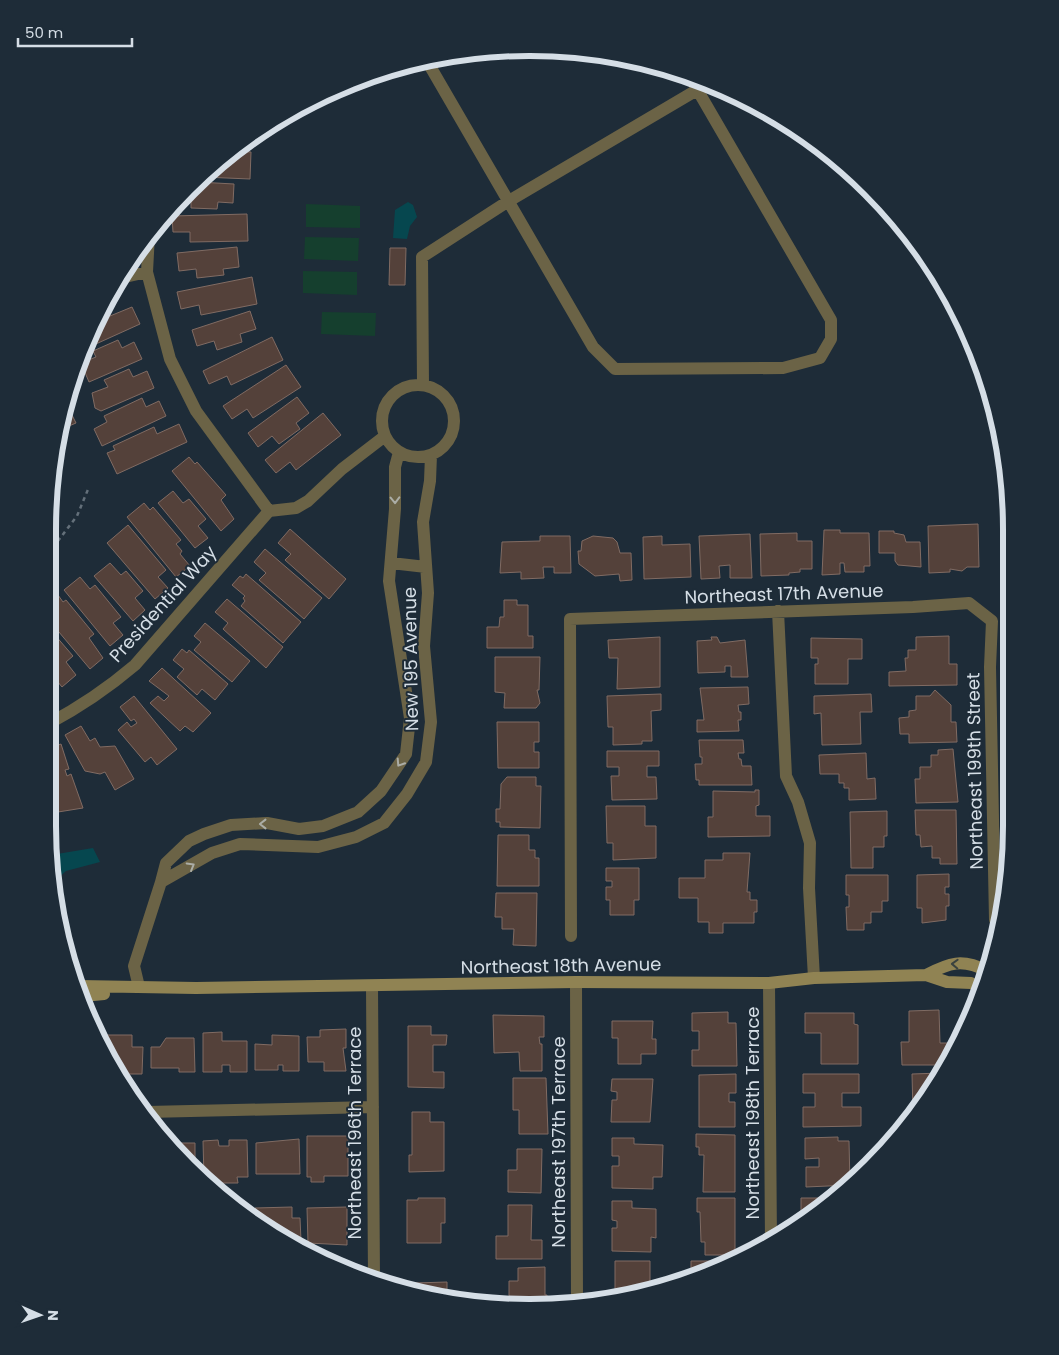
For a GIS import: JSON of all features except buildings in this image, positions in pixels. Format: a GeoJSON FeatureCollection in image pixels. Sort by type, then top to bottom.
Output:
{"type":"FeatureCollection","features":[{"type":"Feature","properties":{"kind":"street"},"geometry":{"type":"LineString","coordinates":[[430,67],[593,347],[615,369],[783,368],[820,358],[831,339],[831,320],[695,86]]}},
{"type":"Feature","properties":{"kind":"street"},"geometry":{"type":"LineString","coordinates":[[423,384],[422,256],[508,202],[697,90]]}},
{"type":"Feature","properties":{"kind":"street"},"geometry":{"type":"LineString","coordinates":[[148,249],[147,272],[170,359],[196,411],[269,511],[296,508],[308,501],[342,469],[385,436]]}},
{"type":"Feature","properties":{"kind":"street"},"geometry":{"type":"LineString","coordinates":[[131,276],[147,272]]}},
{"type":"Feature","properties":{"kind":"street"},"geometry":{"type":"LineString","coordinates":[[423,384],[434,388],[443,395],[450,404],[454,416],[453,428],[449,439],[431,455],[419,457],[399,452],[385,436],[381,418],[384,406],[391,396],[400,389],[411,385],[423,384]]}},
{"type":"Feature","properties":{"kind":"street","name":"New 195 Avenue"},"geometry":{"type":"LineString","coordinates":[[139,987],[134,966],[166,863],[190,841],[231,825],[267,823],[299,829],[323,826],[358,812],[381,791],[406,754],[410,718],[389,581],[395,509],[395,467],[399,452]]}},
{"type":"Feature","properties":{"kind":"street","name":"New 195 Avenue"},"geometry":{"type":"LineString","coordinates":[[161,882],[212,854],[240,844],[318,847],[356,838],[384,823],[407,794],[426,762],[432,722],[424,646],[428,593],[423,522],[430,481],[431,455]]}},
{"type":"Feature","properties":{"kind":"street","name":"Presidential Way"},"geometry":{"type":"LineString","coordinates":[[56,720],[73,711],[111,685],[135,665],[269,511]]}},
{"type":"Feature","properties":{"kind":"street"},"geometry":{"type":"LineString","coordinates":[[390,563],[426,567]]}},
{"type":"Feature","properties":{"kind":"street","name":"Northeast 17th Avenue"},"geometry":{"type":"LineString","coordinates":[[571,936],[570,619],[778,610],[913,608],[969,603],[992,621]]}},
{"type":"Feature","properties":{"kind":"street"},"geometry":{"type":"LineString","coordinates":[[778,610],[786,776],[798,802],[810,843],[809,888],[814,978]]}},
{"type":"Feature","properties":{"kind":"street","name":"Northeast 199th Street"},"geometry":{"type":"LineString","coordinates":[[992,621],[990,667],[996,907]]}},
{"type":"Feature","properties":{"kind":"street","name":"Northeast 18th Avenue"},"geometry":{"type":"LineString","coordinates":[[926,975],[948,963],[975,965],[981,968]]}},
{"type":"Feature","properties":{"kind":"street","name":"Northeast 18th Avenue"},"geometry":{"type":"LineString","coordinates":[[84,986],[196,988],[576,982],[769,983],[814,978],[926,975],[947,982],[971,983],[975,985]]}},
{"type":"Feature","properties":{"kind":"street","name":"Northeast 197th Terrace"},"geometry":{"type":"LineString","coordinates":[[576,982],[577,1296]]}},
{"type":"Feature","properties":{"kind":"street","name":"Northeast 198th Terrace"},"geometry":{"type":"LineString","coordinates":[[769,983],[771,1232]]}},
{"type":"Feature","properties":{"kind":"street","name":"Northeast 196th Terrace"},"geometry":{"type":"LineString","coordinates":[[372,986],[374,1273]]}},
{"type":"Feature","properties":{"kind":"street","name":"Northeast 18th Avenue"},"geometry":{"type":"LineString","coordinates":[[88,996],[196,988]]}},
{"type":"Feature","properties":{"kind":"street"},"geometry":{"type":"LineString","coordinates":[[153,1112],[373,1107]]}},
{"type":"Feature","properties":{"kind":"path"},"geometry":{"type":"LineString","coordinates":[[56,544],[77,516],[89,487]]}},
{"type":"Feature","properties":{"kind":"shaded area"},"geometry":{"type":"Polygon","coordinates":[[[408,202],[413,205],[417,217],[410,226],[407,239],[393,238],[395,210],[408,202]]]}},
{"type":"Feature","properties":{"kind":"shaded area"},"geometry":{"type":"Polygon","coordinates":[[[306,204],[360,206],[360,228],[306,227],[306,204]]]}},
{"type":"Feature","properties":{"kind":"shaded area"},"geometry":{"type":"Polygon","coordinates":[[[305,237],[359,238],[358,261],[304,259],[305,237]]]}},
{"type":"Feature","properties":{"kind":"shaded area"},"geometry":{"type":"Polygon","coordinates":[[[303,271],[357,272],[357,295],[303,293],[303,271]]]}},
{"type":"Feature","properties":{"kind":"shaded area"},"geometry":{"type":"Polygon","coordinates":[[[322,312],[376,313],[375,336],[321,334],[322,312]]]}},
{"type":"Feature","properties":{"kind":"shaded area"},"geometry":{"type":"Polygon","coordinates":[[[93,848],[100,862],[66,871],[59,877],[57,854],[93,848]]]}}]}
